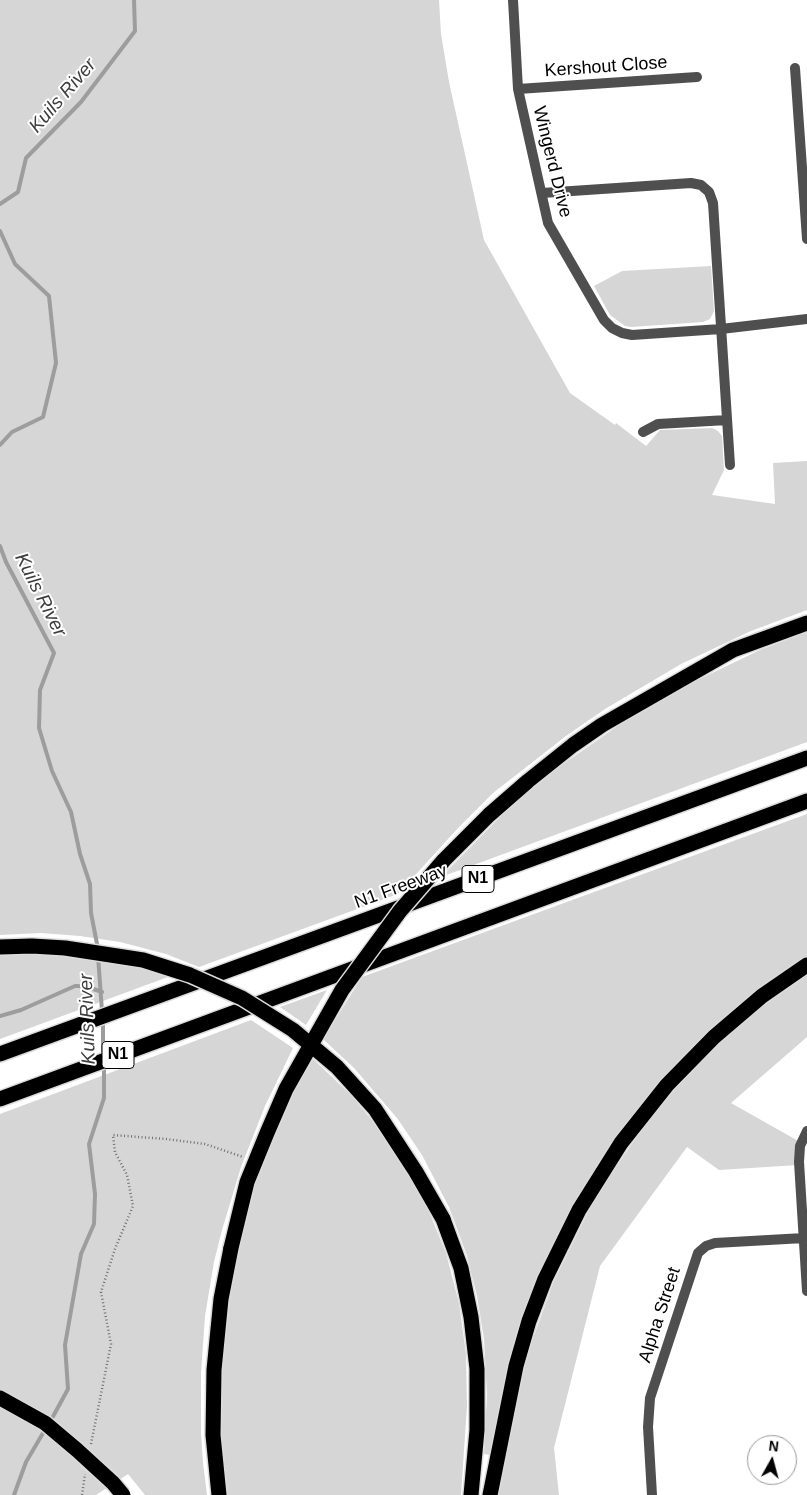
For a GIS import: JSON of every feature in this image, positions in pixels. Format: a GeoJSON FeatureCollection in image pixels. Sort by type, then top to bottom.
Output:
{"type":"FeatureCollection","features":[{"type":"Feature","properties":{"kind":"highway"},"geometry":{"type":"LineString","coordinates":[[219,1495],[213,1435],[214,1370],[221,1299],[230,1248],[247,1182],[286,1089],[342,990],[400,911],[444,860],[489,814],[573,745],[602,725],[733,650],[807,623]]}},
{"type":"Feature","properties":{"kind":"highway","name":"N1 Freeway"},"geometry":{"type":"LineString","coordinates":[[0,1054],[807,758]]}},
{"type":"Feature","properties":{"kind":"highway","name":"N1"},"geometry":{"type":"LineString","coordinates":[[0,1099],[807,801]]}},
{"type":"Feature","properties":{"kind":"highway"},"geometry":{"type":"LineString","coordinates":[[0,947],[65,948],[143,960],[190,975],[242,998],[293,1030],[337,1067],[375,1109],[443,1220],[461,1268],[471,1316],[477,1369],[477,1430],[471,1495]]}},
{"type":"Feature","properties":{"kind":"highway"},"geometry":{"type":"LineString","coordinates":[[490,1495],[516,1366],[529,1321],[545,1279],[578,1210],[621,1143],[667,1085],[714,1037],[762,996],[807,965]]}},
{"type":"Feature","properties":{"kind":"highway"},"geometry":{"type":"LineString","coordinates":[[0,1398],[45,1424],[78,1450],[123,1495]]}},
{"type":"Feature","properties":{"kind":"street","name":"Wingerd Drive"},"geometry":{"type":"LineString","coordinates":[[513,0],[518,89],[548,223],[604,320],[612,328],[632,335],[721,329],[807,319]]}},
{"type":"Feature","properties":{"kind":"street"},"geometry":{"type":"LineString","coordinates":[[795,68],[803,123],[807,239]]}},
{"type":"Feature","properties":{"kind":"street","name":"Kershout Close"},"geometry":{"type":"LineString","coordinates":[[518,89],[697,77]]}},
{"type":"Feature","properties":{"kind":"street"},"geometry":{"type":"LineString","coordinates":[[798,99],[800,91],[807,87]]}},
{"type":"Feature","properties":{"kind":"street"},"geometry":{"type":"LineString","coordinates":[[542,193],[691,183],[705,188],[712,197],[730,465]]}},
{"type":"Feature","properties":{"kind":"street"},"geometry":{"type":"LineString","coordinates":[[644,432],[658,424],[727,420]]}},
{"type":"Feature","properties":{"kind":"street"},"geometry":{"type":"LineString","coordinates":[[807,1131],[800,1146],[799,1154],[807,1291]]}},
{"type":"Feature","properties":{"kind":"street","name":"Alpha Street"},"geometry":{"type":"LineString","coordinates":[[652,1495],[648,1427],[650,1398],[698,1253],[706,1246],[716,1243],[804,1238]]}},
{"type":"Feature","properties":{"kind":"path"},"geometry":{"type":"LineString","coordinates":[[91,1445],[111,1344],[101,1292],[115,1249],[133,1206],[127,1175],[115,1152],[113,1136],[166,1139],[204,1144],[243,1157]]}},
{"type":"Feature","properties":{"kind":"path"},"geometry":{"type":"LineString","coordinates":[[82,1495],[87,1465]]}},
{"type":"Feature","properties":{"kind":"shaded area"},"geometry":{"type":"Polygon","coordinates":[[[0,0],[439,0],[441,34],[449,82],[484,240],[570,393],[615,425],[616,423],[646,446],[660,430],[712,428],[718,431],[722,436],[724,470],[712,495],[775,504],[773,463],[807,461],[807,610],[751,631],[681,664],[605,709],[566,736],[493,793],[398,894],[199,967],[166,954],[120,942],[41,933],[0,935],[0,0]]]}},
{"type":"Feature","properties":{"kind":"shaded area"},"geometry":{"type":"Polygon","coordinates":[[[711,266],[714,311],[710,319],[703,322],[625,326],[610,315],[594,286],[622,271],[711,266]]]}},
{"type":"Feature","properties":{"kind":"shaded area"},"geometry":{"type":"Polygon","coordinates":[[[807,632],[807,742],[441,877],[509,808],[543,778],[632,716],[685,686],[760,650],[807,632]]]}},
{"type":"Feature","properties":{"kind":"shaded area"},"geometry":{"type":"Polygon","coordinates":[[[807,814],[807,958],[610,1147],[513,1354],[490,1455],[484,1454],[487,1395],[484,1339],[477,1296],[467,1256],[449,1207],[422,1155],[397,1118],[354,1068],[323,1039],[362,977],[807,814]]]}},
{"type":"Feature","properties":{"kind":"shaded area"},"geometry":{"type":"Polygon","coordinates":[[[38,954],[101,959],[152,971],[168,977],[0,1039],[0,955],[38,954]]]}},
{"type":"Feature","properties":{"kind":"shaded area"},"geometry":{"type":"Polygon","coordinates":[[[807,974],[807,1037],[731,1103],[800,1142],[798,1165],[719,1170],[687,1147],[600,1266],[554,1448],[559,1495],[498,1495],[508,1438],[526,1358],[553,1283],[595,1198],[648,1120],[676,1088],[732,1030],[807,974]]]}},
{"type":"Feature","properties":{"kind":"shaded area"},"geometry":{"type":"Polygon","coordinates":[[[327,990],[306,1025],[280,1007],[327,990]]]}},
{"type":"Feature","properties":{"kind":"shaded area"},"geometry":{"type":"Polygon","coordinates":[[[251,1020],[293,1048],[265,1106],[241,1167],[214,1262],[205,1316],[201,1373],[201,1433],[207,1495],[145,1495],[128,1474],[96,1495],[0,1495],[0,1114],[251,1020]]]}},
{"type":"Feature","properties":{"kind":"shaded area"},"geometry":{"type":"Polygon","coordinates":[[[312,1058],[351,1095],[385,1136],[426,1204],[446,1253],[459,1303],[466,1354],[467,1406],[461,1495],[226,1495],[222,1457],[220,1388],[226,1319],[237,1250],[255,1183],[267,1151],[295,1088],[312,1058]]]}},
{"type":"Feature","properties":{"kind":"waterway","name":"Kuils River"},"geometry":{"type":"LineString","coordinates":[[0,204],[18,192],[26,158],[81,102],[135,31],[134,0]]}},
{"type":"Feature","properties":{"kind":"waterway","name":"Kuils River"},"geometry":{"type":"LineString","coordinates":[[0,231],[15,264],[49,296],[56,363],[43,417],[12,432],[0,445]]}},
{"type":"Feature","properties":{"kind":"waterway","name":"Kuils River"},"geometry":{"type":"LineString","coordinates":[[0,546],[6,562],[54,653],[40,690],[39,728],[52,771],[71,812],[80,854],[90,884],[91,913],[98,949]]}},
{"type":"Feature","properties":{"kind":"waterway","name":"Kuils River"},"geometry":{"type":"LineString","coordinates":[[98,956],[102,1011]]}},
{"type":"Feature","properties":{"kind":"waterway"},"geometry":{"type":"LineString","coordinates":[[0,1016],[21,1010],[75,986],[85,986],[102,992]]}},
{"type":"Feature","properties":{"kind":"waterway","name":"Kuils River"},"geometry":{"type":"LineString","coordinates":[[103,1021],[103,1056]]}},
{"type":"Feature","properties":{"kind":"waterway","name":"Kuils River"},"geometry":{"type":"LineString","coordinates":[[50,1422],[68,1389],[65,1345],[81,1254],[94,1224],[95,1194],[89,1144],[104,1098],[104,1066]]}},
{"type":"Feature","properties":{"kind":"waterway","name":"Kuils River"},"geometry":{"type":"LineString","coordinates":[[14,1495],[26,1462],[46,1428]]}}]}
